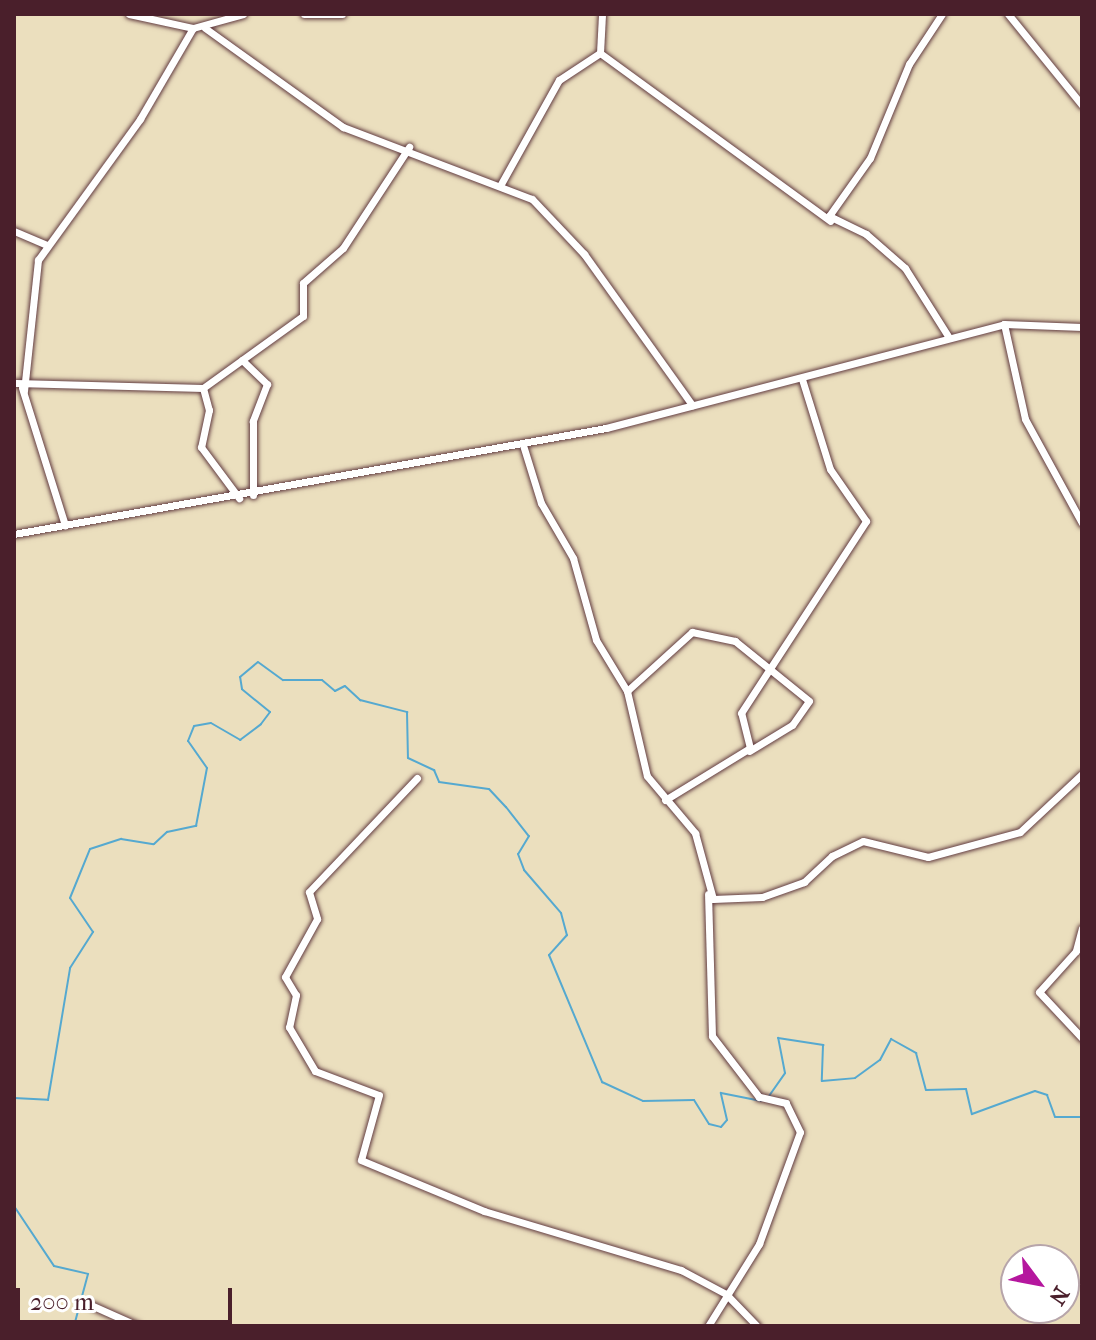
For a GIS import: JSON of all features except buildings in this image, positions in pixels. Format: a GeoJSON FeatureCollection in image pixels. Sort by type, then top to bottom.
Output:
{"type":"FeatureCollection","features":[{"type":"Feature","properties":{"kind":"street"},"geometry":{"type":"LineString","coordinates":[[129,14],[193,28],[205,28],[243,14]]}},
{"type":"Feature","properties":{"kind":"street"},"geometry":{"type":"LineString","coordinates":[[304,14],[342,14]]}},
{"type":"Feature","properties":{"kind":"street"},"geometry":{"type":"LineString","coordinates":[[600,53],[602,14]]}},
{"type":"Feature","properties":{"kind":"street"},"geometry":{"type":"LineString","coordinates":[[831,221],[839,195],[876,146],[909,64],[942,14]]}},
{"type":"Feature","properties":{"kind":"street"},"geometry":{"type":"LineString","coordinates":[[1008,14],[1080,95],[1082,105]]}},
{"type":"Feature","properties":{"kind":"street"},"geometry":{"type":"LineString","coordinates":[[24,391],[28,382],[33,285],[47,245],[127,139],[193,28]]}},
{"type":"Feature","properties":{"kind":"street"},"geometry":{"type":"LineString","coordinates":[[205,28],[343,127],[409,147],[501,184],[539,205],[584,254],[692,405]]}},
{"type":"Feature","properties":{"kind":"street"},"geometry":{"type":"LineString","coordinates":[[501,184],[559,80],[600,53]]}},
{"type":"Feature","properties":{"kind":"street"},"geometry":{"type":"LineString","coordinates":[[600,53],[831,221],[866,234],[905,268],[948,336]]}},
{"type":"Feature","properties":{"kind":"street"},"geometry":{"type":"LineString","coordinates":[[15,382],[203,388],[303,316],[303,283],[343,248],[409,147]]}},
{"type":"Feature","properties":{"kind":"street"},"geometry":{"type":"LineString","coordinates":[[14,231],[47,245]]}},
{"type":"Feature","properties":{"kind":"street"},"geometry":{"type":"LineString","coordinates":[[1004,324],[1025,419],[1082,523]]}},
{"type":"Feature","properties":{"kind":"street"},"geometry":{"type":"LineString","coordinates":[[14,534],[239,498],[523,445],[802,379],[948,336],[1004,324],[1082,327]]}},
{"type":"Feature","properties":{"kind":"street"},"geometry":{"type":"LineString","coordinates":[[242,360],[267,384],[253,421],[253,495]]}},
{"type":"Feature","properties":{"kind":"street"},"geometry":{"type":"LineString","coordinates":[[747,751],[741,713],[866,521],[830,469],[802,379]]}},
{"type":"Feature","properties":{"kind":"street"},"geometry":{"type":"LineString","coordinates":[[15,382],[24,391],[65,525]]}},
{"type":"Feature","properties":{"kind":"street"},"geometry":{"type":"LineString","coordinates":[[203,388],[209,410],[201,447],[239,498]]}},
{"type":"Feature","properties":{"kind":"street"},"geometry":{"type":"LineString","coordinates":[[523,445],[541,503],[573,558],[596,640],[627,691],[647,776],[695,833],[708,894],[712,1036],[759,1097],[786,1103],[800,1132],[765,1230],[708,1326]]}},
{"type":"Feature","properties":{"kind":"street"},"geometry":{"type":"LineString","coordinates":[[627,691],[698,630],[772,665],[788,689],[809,701],[792,725],[665,800]]}},
{"type":"Feature","properties":{"kind":"street"},"geometry":{"type":"LineString","coordinates":[[708,894],[718,900],[762,897],[809,879],[832,856],[863,841],[904,854],[951,855],[1033,826],[1061,787],[1082,774]]}},
{"type":"Feature","properties":{"kind":"street"},"geometry":{"type":"LineString","coordinates":[[417,778],[309,892],[317,919],[285,977],[296,995],[289,1027],[315,1071],[379,1095],[361,1160],[484,1211],[681,1270],[726,1294],[757,1326]]}},
{"type":"Feature","properties":{"kind":"street"},"geometry":{"type":"LineString","coordinates":[[1082,928],[1076,951],[1039,992],[1082,1038]]}},
{"type":"Feature","properties":{"kind":"street"},"geometry":{"type":"LineString","coordinates":[[91,1305],[138,1326]]}},
{"type":"Feature","properties":{"kind":"waterway"},"geometry":{"type":"LineString","coordinates":[[14,1098],[48,1100],[70,968],[93,932],[70,898],[90,849],[121,839],[154,844],[167,832],[196,826],[207,768],[188,741],[194,726],[211,723],[240,740],[261,724],[270,712],[242,689],[240,677],[258,662],[283,680],[322,680],[335,691],[345,686],[360,700],[407,712],[408,758],[434,770],[439,782],[489,789],[506,807],[529,836],[518,854],[524,870],[561,913],[567,935],[549,955],[602,1082],[643,1101],[694,1100],[709,1124],[721,1127],[727,1120],[721,1093],[761,1101]]}},
{"type":"Feature","properties":{"kind":"waterway"},"geometry":{"type":"LineString","coordinates":[[769,1096],[785,1073],[778,1038],[823,1045],[822,1081],[855,1078],[880,1060],[891,1039],[916,1053],[926,1090],[966,1089],[972,1114],[1035,1091],[1047,1095],[1055,1117],[1082,1117]]}},
{"type":"Feature","properties":{"kind":"waterway"},"geometry":{"type":"LineString","coordinates":[[14,1206],[54,1266],[88,1274],[74,1326]]}}]}
